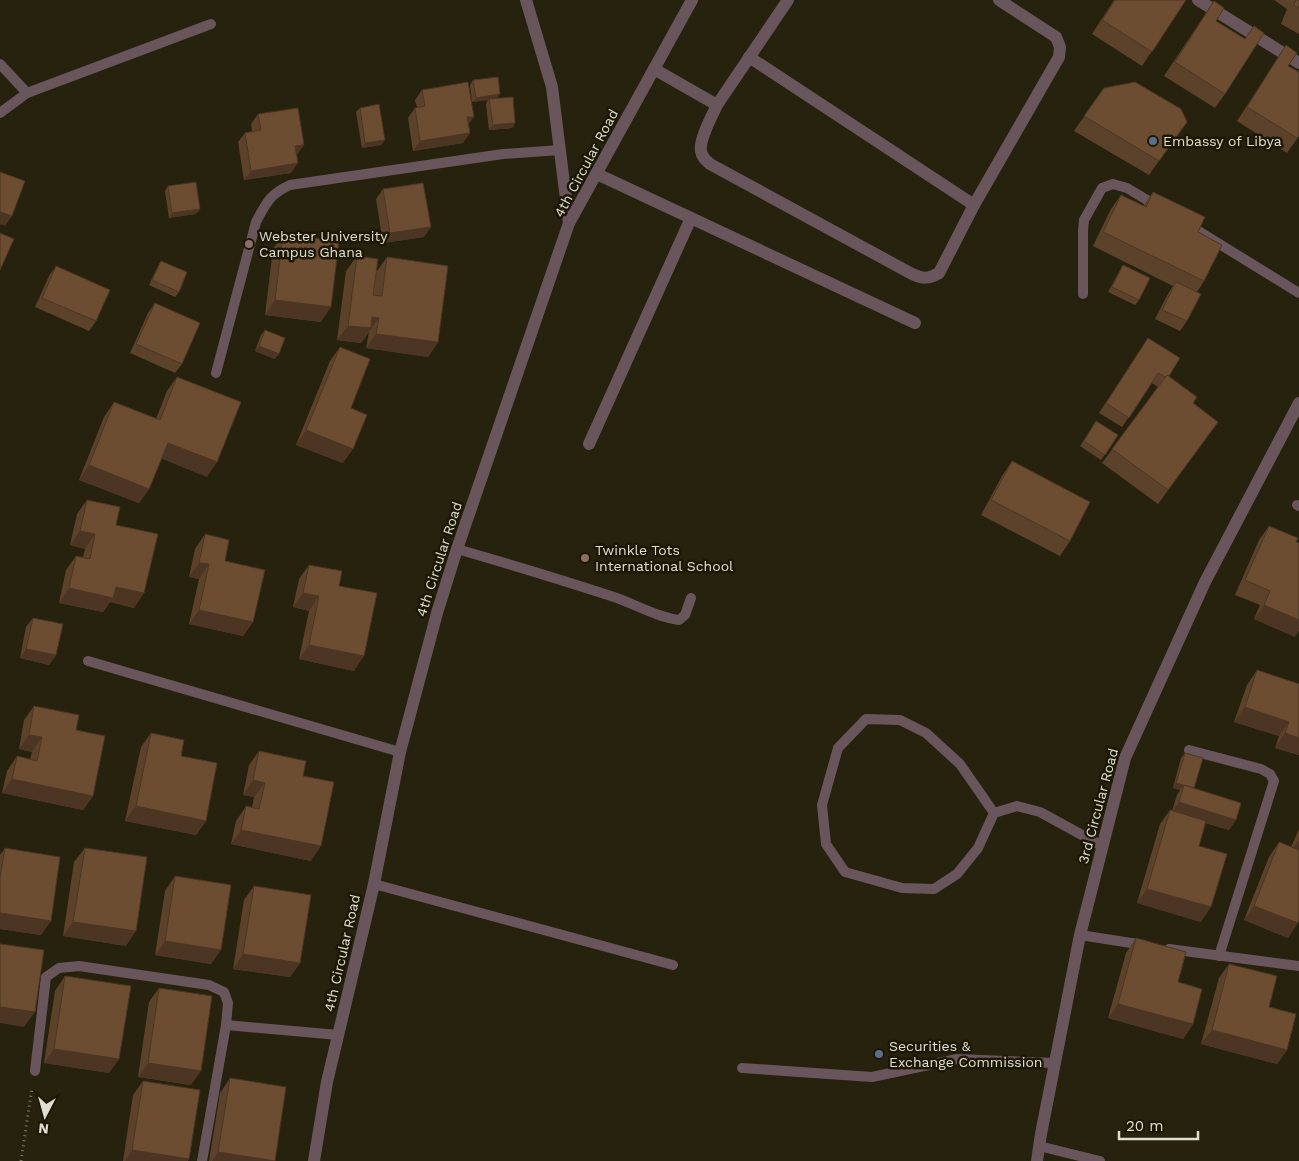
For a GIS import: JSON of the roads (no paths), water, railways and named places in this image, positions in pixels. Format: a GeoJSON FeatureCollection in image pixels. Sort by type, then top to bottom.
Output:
{"type":"FeatureCollection","features":[{"type":"Feature","properties":{"kind":"street"},"geometry":{"type":"LineString","coordinates":[[526,0],[552,87],[569,223]]}},
{"type":"Feature","properties":{"kind":"street","name":"4th Circular Road"},"geometry":{"type":"LineString","coordinates":[[314,1161],[327,1082],[374,884],[400,752],[437,613],[457,549],[569,223],[692,0]]}},
{"type":"Feature","properties":{"kind":"street"},"geometry":{"type":"LineString","coordinates":[[788,0],[717,105],[702,139],[700,149],[703,157],[710,164],[921,278],[930,278],[939,274],[974,205],[1059,57],[1060,47],[1056,37],[999,0]]}},
{"type":"Feature","properties":{"kind":"street"},"geometry":{"type":"LineString","coordinates":[[1198,0],[1299,63]]}},
{"type":"Feature","properties":{"kind":"street"},"geometry":{"type":"LineString","coordinates":[[749,57],[974,205]]}},
{"type":"Feature","properties":{"kind":"street"},"geometry":{"type":"LineString","coordinates":[[654,68],[717,105]]}},
{"type":"Feature","properties":{"kind":"street"},"geometry":{"type":"LineString","coordinates":[[597,174],[915,323]]}},
{"type":"Feature","properties":{"kind":"street"},"geometry":{"type":"LineString","coordinates":[[589,444],[691,218]]}},
{"type":"Feature","properties":{"kind":"street","name":"3rd Circular Road"},"geometry":{"type":"LineString","coordinates":[[1037,1161],[1080,935],[1125,758],[1206,582],[1299,403]]}},
{"type":"Feature","properties":{"kind":"lane"},"geometry":{"type":"LineString","coordinates":[[0,113],[27,93],[211,24]]}},
{"type":"Feature","properties":{"kind":"lane"},"geometry":{"type":"LineString","coordinates":[[0,64],[27,93]]}},
{"type":"Feature","properties":{"kind":"lane"},"geometry":{"type":"LineString","coordinates":[[216,373],[256,222],[274,194],[290,185],[300,183],[503,154],[560,150]]}},
{"type":"Feature","properties":{"kind":"lane"},"geometry":{"type":"LineString","coordinates":[[1083,294],[1084,220],[1102,188],[1113,184],[1127,188],[1299,293]]}},
{"type":"Feature","properties":{"kind":"lane"},"geometry":{"type":"LineString","coordinates":[[457,549],[617,598],[669,619],[679,620],[685,615],[691,598]]}},
{"type":"Feature","properties":{"kind":"lane"},"geometry":{"type":"LineString","coordinates":[[88,661],[400,752]]}},
{"type":"Feature","properties":{"kind":"lane"},"geometry":{"type":"LineString","coordinates":[[994,813],[960,764],[926,733],[900,720],[866,719],[838,748],[822,805],[826,844],[845,872],[902,888],[934,889],[957,874],[978,848],[994,813],[1017,806],[1040,812],[1102,846]]}},
{"type":"Feature","properties":{"kind":"lane"},"geometry":{"type":"LineString","coordinates":[[1189,750],[1261,769],[1270,774],[1274,781],[1219,956]]}},
{"type":"Feature","properties":{"kind":"lane"},"geometry":{"type":"LineString","coordinates":[[374,884],[673,965]]}},
{"type":"Feature","properties":{"kind":"lane"},"geometry":{"type":"LineString","coordinates":[[1080,935],[1299,966]]}},
{"type":"Feature","properties":{"kind":"lane"},"geometry":{"type":"LineString","coordinates":[[35,1071],[46,977],[59,968],[79,966],[209,985],[224,992],[228,1003],[226,1025],[202,1161]]}},
{"type":"Feature","properties":{"kind":"lane"},"geometry":{"type":"LineString","coordinates":[[226,1025],[338,1036]]}},
{"type":"Feature","properties":{"kind":"lane"},"geometry":{"type":"LineString","coordinates":[[742,1068],[872,1077],[957,1059],[1055,1063]]}},
{"type":"Feature","properties":{"kind":"lane"},"geometry":{"type":"LineString","coordinates":[[1039,1146],[1100,1161]]}},
{"type":"Feature","properties":{"kind":"place","name":"Embassy of Libya"},"geometry":{"type":"Point","coordinates":[1153,141]}},
{"type":"Feature","properties":{"kind":"place","name":"Webster University Campus Ghana"},"geometry":{"type":"Point","coordinates":[249,244]}},
{"type":"Feature","properties":{"kind":"place","name":"Twinkle Tots International School"},"geometry":{"type":"Point","coordinates":[585,558]}},
{"type":"Feature","properties":{"kind":"place","name":"Securities & Exchange Commission"},"geometry":{"type":"Point","coordinates":[879,1054]}}]}
